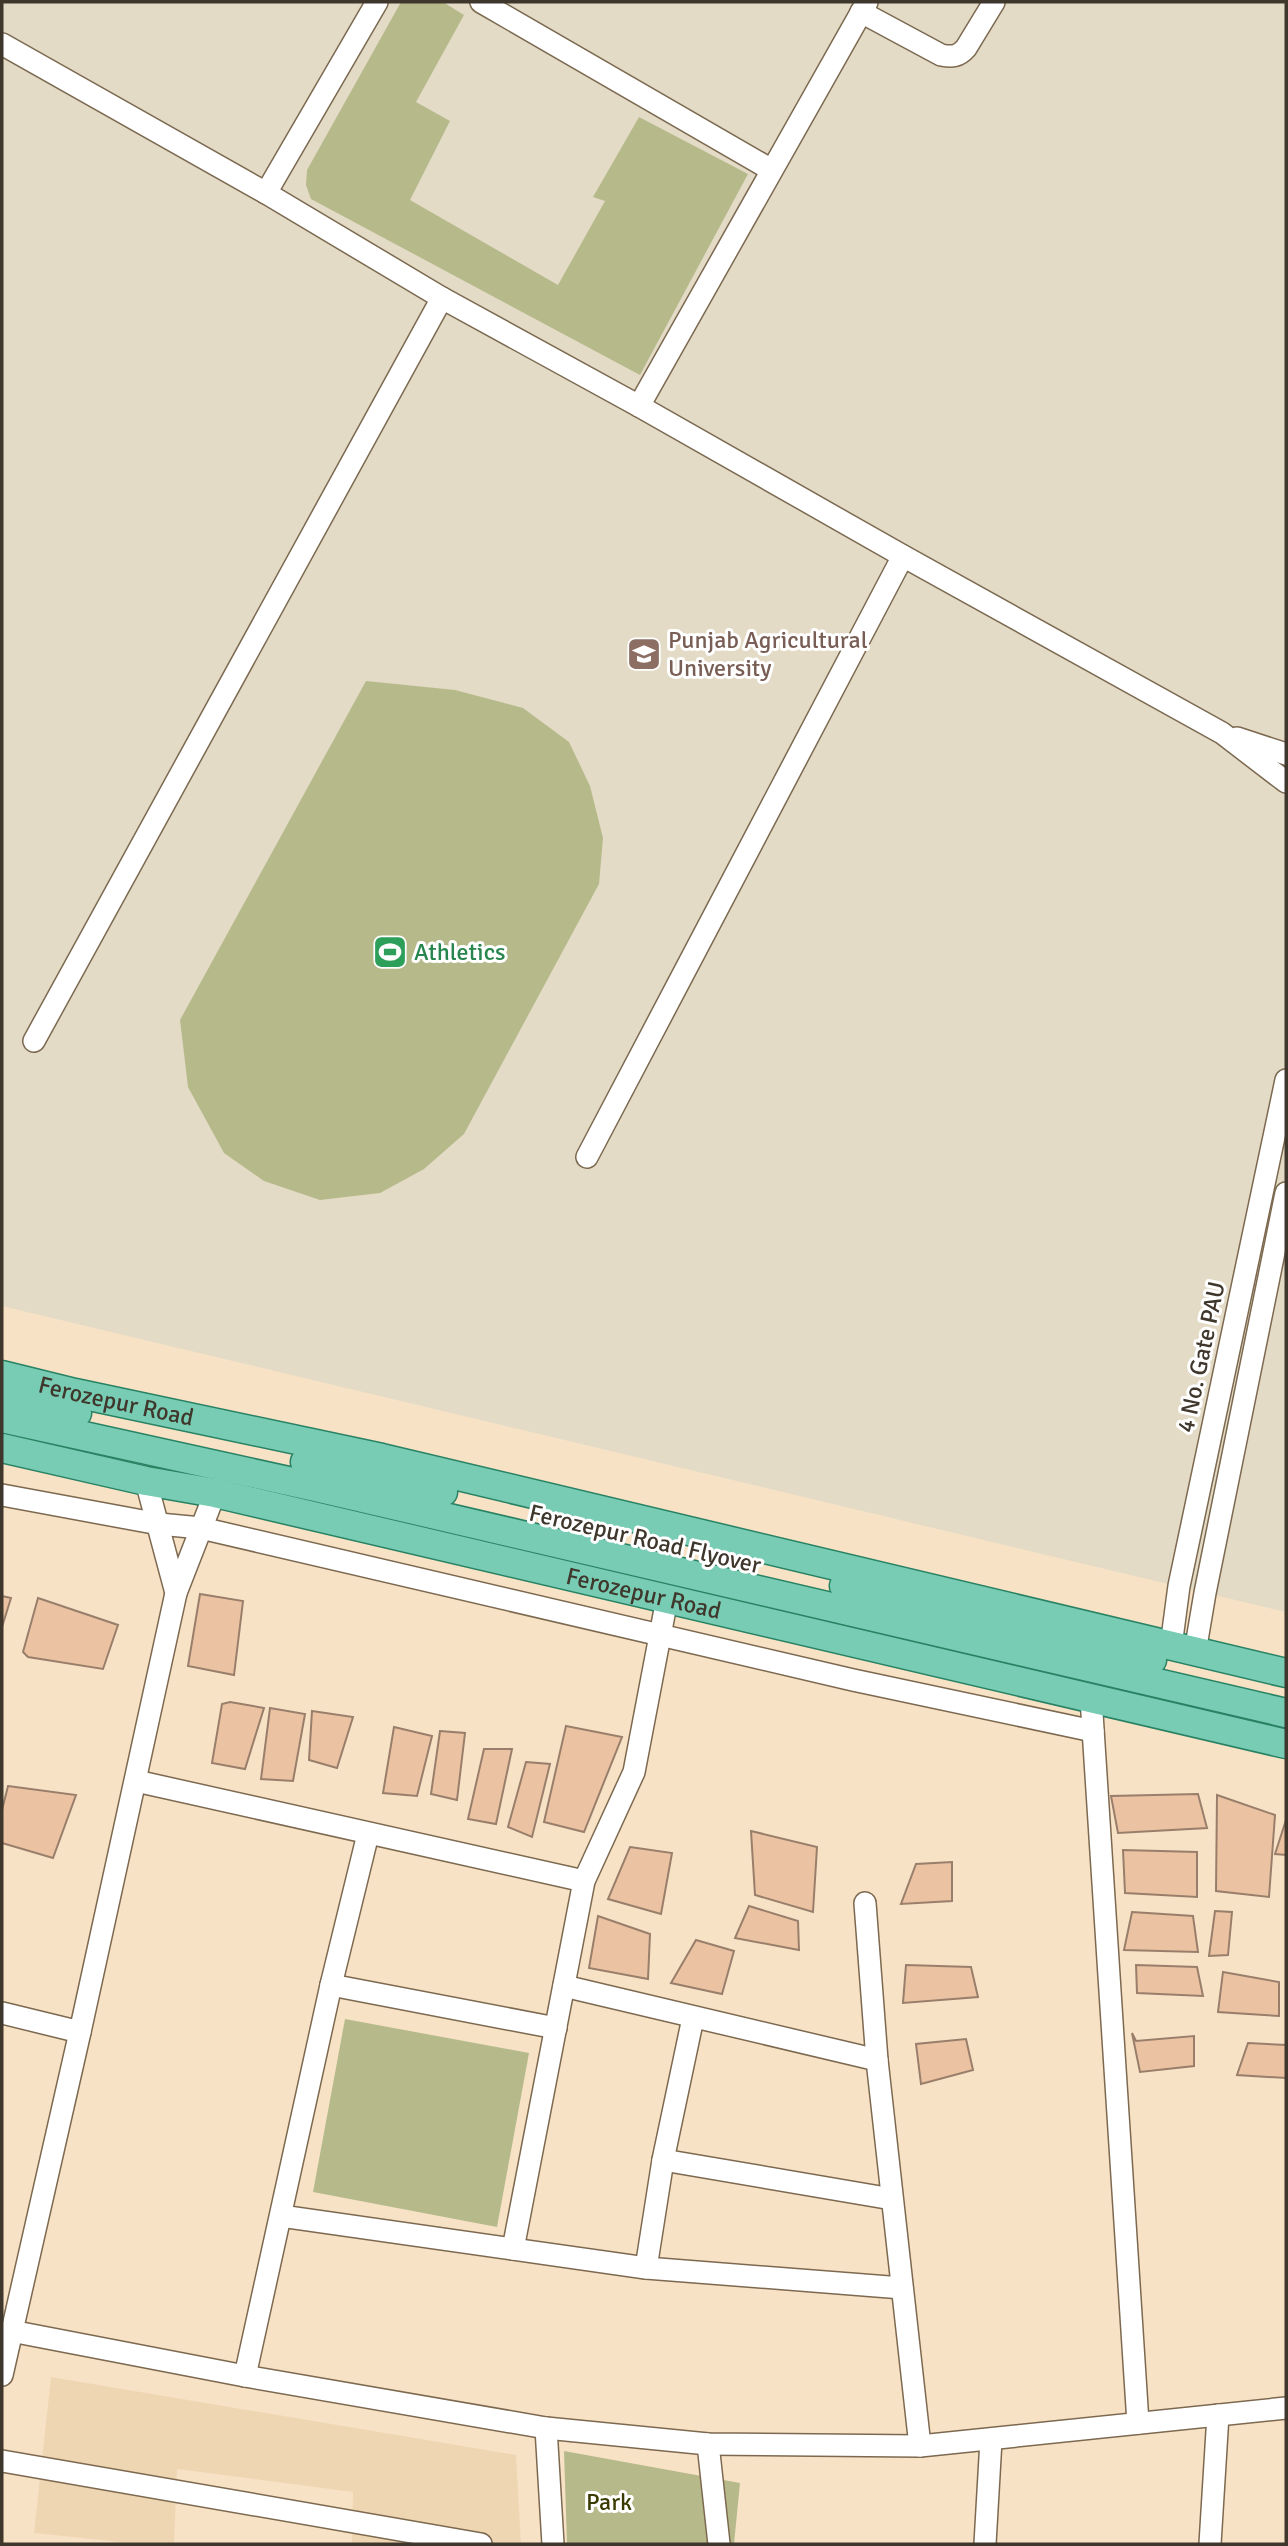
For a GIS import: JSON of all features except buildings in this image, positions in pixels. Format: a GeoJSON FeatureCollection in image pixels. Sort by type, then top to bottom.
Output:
{"type":"FeatureCollection","features":[{"type":"Feature","properties":{"kind":"main road","name":"Ferozepur Road"},"geometry":{"type":"LineString","coordinates":[[2,1375],[383,1458],[1286,1672]]}},
{"type":"Feature","properties":{"kind":"main road","name":"Ferozepur Road Flyover"},"geometry":{"type":"LineString","coordinates":[[2,1395],[662,1541],[1003,1626],[1286,1691]]}},
{"type":"Feature","properties":{"kind":"main road","name":"Ferozepur Road Flyover"},"geometry":{"type":"LineString","coordinates":[[2,1418],[320,1488],[1286,1713]]}},
{"type":"Feature","properties":{"kind":"main road","name":"Ferozepur Road"},"geometry":{"type":"LineString","coordinates":[[2,1448],[146,1481],[215,1493],[1286,1744]]}},
{"type":"Feature","properties":{"kind":"street"},"geometry":{"type":"LineString","coordinates":[[267,193],[377,2]]}},
{"type":"Feature","properties":{"kind":"street"},"geometry":{"type":"LineString","coordinates":[[481,2],[770,170]]}},
{"type":"Feature","properties":{"kind":"street"},"geometry":{"type":"LineString","coordinates":[[639,405],[864,7],[941,55],[949,57],[960,55],[966,48],[994,2]]}},
{"type":"Feature","properties":{"kind":"street"},"geometry":{"type":"LineString","coordinates":[[2,44],[267,193],[442,298],[639,405],[903,556],[1222,733],[1286,782]]}},
{"type":"Feature","properties":{"kind":"street"},"geometry":{"type":"LineString","coordinates":[[34,1041],[442,298]]}},
{"type":"Feature","properties":{"kind":"street"},"geometry":{"type":"LineString","coordinates":[[587,1157],[903,556]]}},
{"type":"Feature","properties":{"kind":"street"},"geometry":{"type":"LineString","coordinates":[[1222,733],[1286,754]]}},
{"type":"Feature","properties":{"kind":"street","name":"4 No. Gate PAU"},"geometry":{"type":"LineString","coordinates":[[1183,1649],[1179,1586],[1286,1080]]}},
{"type":"Feature","properties":{"kind":"street","name":"4 No. Gate PAU"},"geometry":{"type":"LineString","coordinates":[[1183,1649],[1205,1593],[1286,1193]]}},
{"type":"Feature","properties":{"kind":"street"},"geometry":{"type":"LineString","coordinates":[[146,1481],[176,1594]]}},
{"type":"Feature","properties":{"kind":"street"},"geometry":{"type":"LineString","coordinates":[[2,2375],[176,1594],[215,1493]]}},
{"type":"Feature","properties":{"kind":"street"},"geometry":{"type":"LineString","coordinates":[[2,1495],[159,1524],[201,1528],[659,1635],[1093,1731]]}},
{"type":"Feature","properties":{"kind":"street"},"geometry":{"type":"LineString","coordinates":[[513,2249],[584,1881],[634,1772],[667,1599]]}},
{"type":"Feature","properties":{"kind":"street"},"geometry":{"type":"LineString","coordinates":[[1091,1698],[1138,2423]]}},
{"type":"Feature","properties":{"kind":"street"},"geometry":{"type":"LineString","coordinates":[[136,1781],[584,1881]]}},
{"type":"Feature","properties":{"kind":"street"},"geometry":{"type":"LineString","coordinates":[[245,2376],[331,1985],[368,1834]]}},
{"type":"Feature","properties":{"kind":"street"},"geometry":{"type":"LineString","coordinates":[[865,1903],[877,2060],[920,2446]]}},
{"type":"Feature","properties":{"kind":"street"},"geometry":{"type":"LineString","coordinates":[[331,1985],[556,2028]]}},
{"type":"Feature","properties":{"kind":"street"},"geometry":{"type":"LineString","coordinates":[[564,1986],[877,2060]]}},
{"type":"Feature","properties":{"kind":"street"},"geometry":{"type":"LineString","coordinates":[[2,2013],[80,2032]]}},
{"type":"Feature","properties":{"kind":"street"},"geometry":{"type":"LineString","coordinates":[[646,2267],[663,2160],[693,2018]]}},
{"type":"Feature","properties":{"kind":"street"},"geometry":{"type":"LineString","coordinates":[[663,2160],[892,2199]]}},
{"type":"Feature","properties":{"kind":"street"},"geometry":{"type":"LineString","coordinates":[[281,2216],[646,2267],[902,2288]]}},
{"type":"Feature","properties":{"kind":"street"},"geometry":{"type":"LineString","coordinates":[[11,2331],[245,2376],[546,2428],[708,2444],[920,2446],[1286,2408]]}},
{"type":"Feature","properties":{"kind":"street"},"geometry":{"type":"LineString","coordinates":[[1210,2544],[1218,2416]]}},
{"type":"Feature","properties":{"kind":"street"},"geometry":{"type":"LineString","coordinates":[[546,2428],[553,2544]]}},
{"type":"Feature","properties":{"kind":"street"},"geometry":{"type":"LineString","coordinates":[[985,2544],[991,2440]]}},
{"type":"Feature","properties":{"kind":"street"},"geometry":{"type":"LineString","coordinates":[[708,2444],[719,2544]]}},
{"type":"Feature","properties":{"kind":"street"},"geometry":{"type":"LineString","coordinates":[[2,2461],[481,2544]]}},
{"type":"Feature","properties":{"kind":"shaded area","name":"Punjab Agricultural University"},"geometry":{"type":"Polygon","coordinates":[[[2,2],[1286,2],[1286,1612],[2,1306],[2,2]]]}},
{"type":"Feature","properties":{"kind":"shaded area"},"geometry":{"type":"Polygon","coordinates":[[[51,2377],[516,2455],[521,2544],[352,2544],[353,2492],[177,2469],[174,2544],[139,2544],[34,2533],[51,2377]]]}},
{"type":"Feature","properties":{"kind":"green space"},"geometry":{"type":"Polygon","coordinates":[[[401,2],[443,2],[464,15],[416,102],[450,121],[410,200],[558,285],[605,201],[593,197],[639,117],[748,174],[640,375],[311,199],[306,185],[307,170],[401,2]]]}},
{"type":"Feature","properties":{"kind":"green space","name":"Athletics"},"geometry":{"type":"Polygon","coordinates":[[[366,681],[455,690],[523,708],[569,742],[590,786],[603,838],[599,884],[464,1134],[424,1169],[380,1193],[320,1200],[264,1181],[224,1153],[188,1087],[180,1020],[366,681]]]}},
{"type":"Feature","properties":{"kind":"green space"},"geometry":{"type":"Polygon","coordinates":[[[345,2019],[529,2053],[497,2227],[313,2192],[345,2019]]]}},
{"type":"Feature","properties":{"kind":"green space","name":"Park"},"geometry":{"type":"Polygon","coordinates":[[[564,2451],[740,2483],[734,2544],[567,2544],[564,2451]]]}},
{"type":"Feature","properties":{"kind":"place","name":"Punjab Agricultural University"},"geometry":{"type":"Point","coordinates":[644,654]}},
{"type":"Feature","properties":{"kind":"place","name":"Athletics"},"geometry":{"type":"Point","coordinates":[390,952]}}]}
